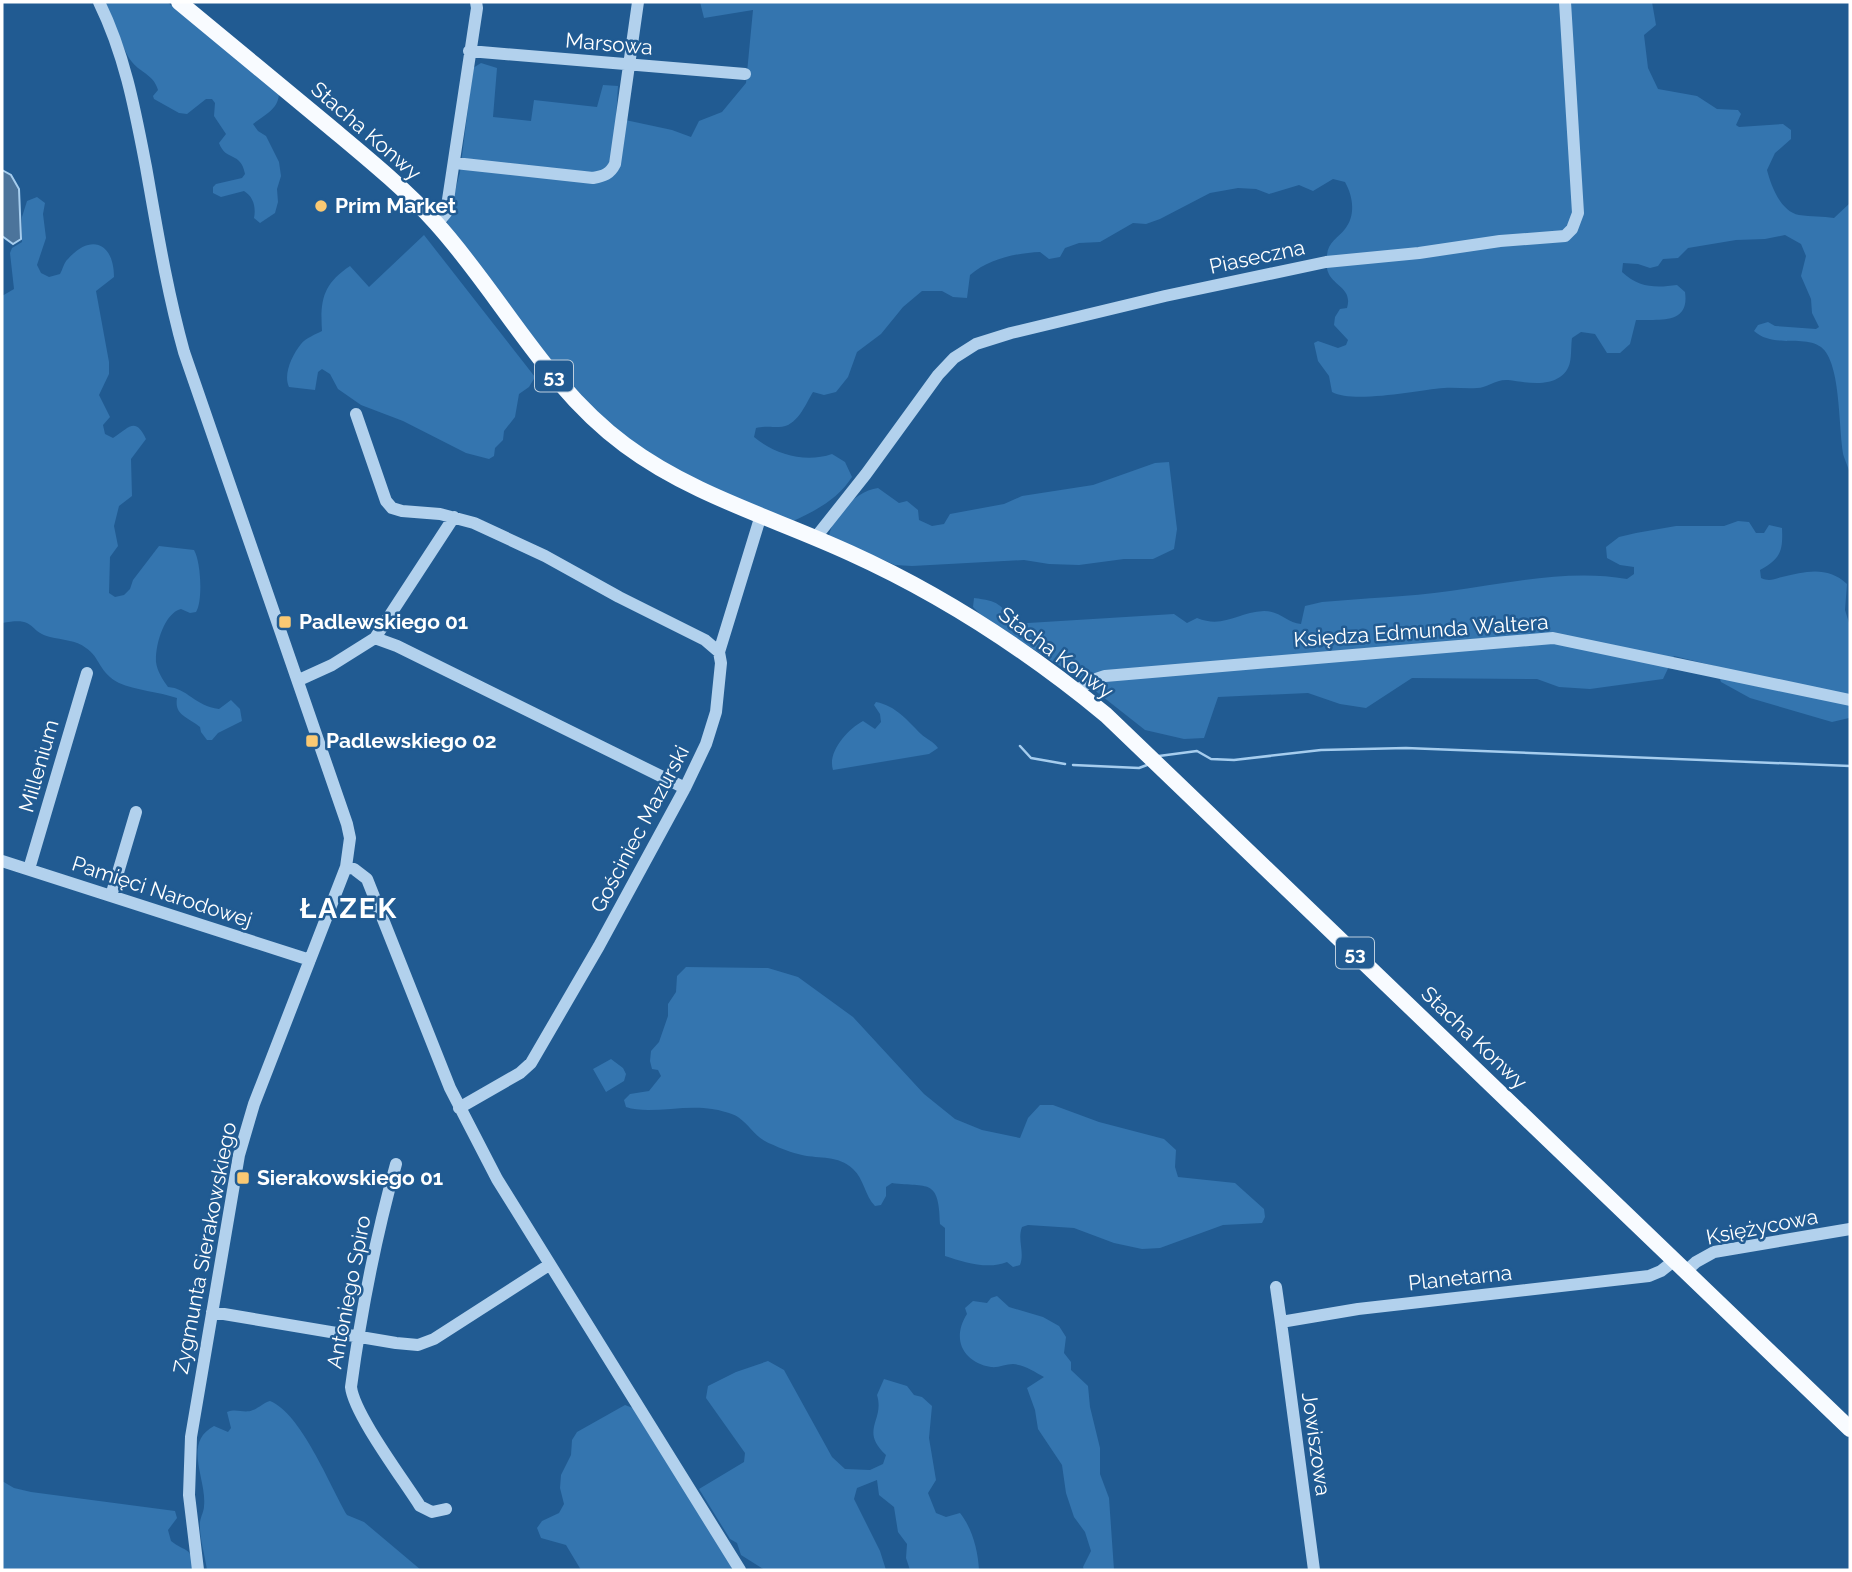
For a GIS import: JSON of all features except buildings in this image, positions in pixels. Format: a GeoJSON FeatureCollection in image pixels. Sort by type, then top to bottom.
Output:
{"type":"FeatureCollection","features":[{"type":"Feature","properties":{"kind":"main road","name":"Stacha Konwy"},"geometry":{"type":"LineString","coordinates":[[179,2],[369,159],[437,224],[561,384],[597,422],[645,460],[668,474],[816,537],[890,572],[963,612],[1031,656],[1077,691],[1154,761],[1850,1429]]}},
{"type":"Feature","properties":{"kind":"street","name":"Zygmunta Sierakowskiego"},"geometry":{"type":"LineString","coordinates":[[99,2],[116,39],[130,85],[169,292],[184,352],[299,680],[347,824],[350,845],[346,867],[246,1131],[192,1419],[189,1457],[191,1522],[198,1570]]}},
{"type":"Feature","properties":{"kind":"street"},"geometry":{"type":"LineString","coordinates":[[437,224],[446,213],[455,163],[477,8],[475,2]]}},
{"type":"Feature","properties":{"kind":"street"},"geometry":{"type":"LineString","coordinates":[[455,163],[593,178],[612,171],[638,2]]}},
{"type":"Feature","properties":{"kind":"street","name":"Piaseczna"},"geometry":{"type":"LineString","coordinates":[[816,537],[939,375],[954,358],[976,344],[1165,296],[1326,262],[1419,253],[1490,242],[1565,236],[1572,229],[1578,213],[1565,2]]}},
{"type":"Feature","properties":{"kind":"street","name":"Marsowa"},"geometry":{"type":"LineString","coordinates":[[470,51],[745,74]]}},
{"type":"Feature","properties":{"kind":"street"},"geometry":{"type":"LineString","coordinates":[[356,414],[388,504],[402,511],[440,514],[474,523],[545,556],[705,640],[719,652]]}},
{"type":"Feature","properties":{"kind":"street","name":"Gościniec Mazurski"},"geometry":{"type":"LineString","coordinates":[[459,1108],[520,1073],[537,1055],[600,946],[685,788],[714,721],[721,663],[719,652],[761,515]]}},
{"type":"Feature","properties":{"kind":"street"},"geometry":{"type":"LineString","coordinates":[[299,680],[325,669],[374,638],[454,517]]}},
{"type":"Feature","properties":{"kind":"street"},"geometry":{"type":"LineString","coordinates":[[374,638],[397,646],[685,788]]}},
{"type":"Feature","properties":{"kind":"street","name":"Księdza Edmunda Waltera"},"geometry":{"type":"LineString","coordinates":[[1077,691],[1090,681],[1105,676],[1553,638],[1850,700]]}},
{"type":"Feature","properties":{"kind":"street","name":"Millenium"},"geometry":{"type":"LineString","coordinates":[[29,869],[87,673]]}},
{"type":"Feature","properties":{"kind":"street"},"geometry":{"type":"LineString","coordinates":[[111,896],[136,813]]}},
{"type":"Feature","properties":{"kind":"street","name":"Pamięci Narodowej"},"geometry":{"type":"LineString","coordinates":[[2,861],[310,960]]}},
{"type":"Feature","properties":{"kind":"street"},"geometry":{"type":"LineString","coordinates":[[346,867],[367,878],[459,1108],[497,1180],[740,1570]]}},
{"type":"Feature","properties":{"kind":"street","name":"Antoniego Spiro"},"geometry":{"type":"LineString","coordinates":[[396,1164],[351,1387],[356,1406],[420,1506],[432,1512],[446,1510]]}},
{"type":"Feature","properties":{"kind":"street","name":"Księżycowa"},"geometry":{"type":"LineString","coordinates":[[1680,1265],[1696,1262],[1714,1252],[1850,1229]]}},
{"type":"Feature","properties":{"kind":"street"},"geometry":{"type":"LineString","coordinates":[[212,1312],[406,1345],[426,1343],[549,1265]]}},
{"type":"Feature","properties":{"kind":"street","name":"Planetarna"},"geometry":{"type":"LineString","coordinates":[[1281,1322],[1358,1309],[1635,1278],[1680,1265]]}},
{"type":"Feature","properties":{"kind":"street"},"geometry":{"type":"LineString","coordinates":[[1276,1287],[1281,1322]]}},
{"type":"Feature","properties":{"kind":"street","name":"Jowiszowa"},"geometry":{"type":"LineString","coordinates":[[1281,1322],[1314,1570]]}},
{"type":"Feature","properties":{"kind":"shaded area"},"geometry":{"type":"Polygon","coordinates":[[[105,2],[167,2],[279,94],[273,108],[253,124],[266,136],[279,162],[281,176],[275,213],[260,223],[254,218],[252,200],[244,191],[221,197],[213,193],[216,184],[242,178],[245,174],[240,162],[225,153],[219,143],[226,134],[214,116],[215,103],[212,99],[206,99],[187,114],[179,113],[154,99],[153,96],[158,90],[156,85],[129,57],[105,2]]]}},
{"type":"Feature","properties":{"kind":"shaded area"},"geometry":{"type":"Polygon","coordinates":[[[700,2],[1652,2],[1656,25],[1644,35],[1648,68],[1658,89],[1697,96],[1717,109],[1738,110],[1741,114],[1736,125],[1739,127],[1783,124],[1791,130],[1791,139],[1775,153],[1767,170],[1782,204],[1793,213],[1834,218],[1850,203],[1850,473],[1844,457],[1836,382],[1828,355],[1814,343],[1780,341],[1754,331],[1758,325],[1768,322],[1775,326],[1819,327],[1801,276],[1806,256],[1801,244],[1785,235],[1688,248],[1678,258],[1663,259],[1658,266],[1650,268],[1623,263],[1622,272],[1641,284],[1677,285],[1685,292],[1683,311],[1677,316],[1662,320],[1636,320],[1630,344],[1620,353],[1607,353],[1595,334],[1581,332],[1572,338],[1568,369],[1554,380],[1534,383],[1504,380],[1481,388],[1444,388],[1370,397],[1332,392],[1329,376],[1318,361],[1314,343],[1318,341],[1338,348],[1346,345],[1348,340],[1334,325],[1335,317],[1340,309],[1347,308],[1348,301],[1345,292],[1330,277],[1327,255],[1329,247],[1348,224],[1352,206],[1345,182],[1333,179],[1313,191],[1299,185],[1269,194],[1256,189],[1238,188],[1210,193],[1160,219],[1146,224],[1133,223],[1100,242],[1079,243],[1065,248],[1060,257],[1049,259],[1040,252],[1012,255],[994,261],[970,275],[967,298],[953,297],[942,291],[922,291],[903,307],[881,334],[857,352],[848,377],[836,392],[824,395],[813,392],[796,419],[785,426],[756,428],[754,437],[771,449],[791,456],[812,458],[832,454],[845,462],[852,477],[840,492],[826,503],[793,521],[676,474],[600,417],[548,359],[447,223],[460,172],[473,68],[481,63],[497,68],[493,117],[531,121],[534,100],[597,107],[603,85],[618,86],[616,118],[672,130],[691,137],[699,121],[722,112],[746,83],[753,10],[704,18],[700,2]]]}},
{"type":"Feature","properties":{"kind":"shaded area"},"geometry":{"type":"Polygon","coordinates":[[[2,170],[11,175],[19,189],[21,239],[13,244],[2,236],[2,170]]]}},
{"type":"Feature","properties":{"kind":"shaded area"},"geometry":{"type":"Polygon","coordinates":[[[37,197],[45,203],[43,214],[46,238],[37,265],[41,273],[49,277],[60,274],[67,260],[85,246],[93,244],[106,250],[110,256],[114,277],[96,291],[109,362],[109,374],[99,395],[110,417],[103,425],[105,434],[113,438],[135,426],[146,439],[131,459],[132,496],[119,506],[114,526],[118,546],[110,557],[109,593],[115,597],[124,595],[159,546],[194,550],[200,572],[198,607],[196,612],[190,613],[181,609],[165,623],[159,639],[156,662],[168,687],[181,690],[211,707],[219,709],[231,700],[240,709],[242,721],[218,733],[212,740],[207,740],[200,727],[183,716],[178,709],[177,698],[119,683],[107,675],[91,652],[82,645],[50,637],[21,621],[2,623],[2,296],[14,289],[10,253],[12,248],[22,242],[22,217],[27,201],[37,197]]]}},
{"type":"Feature","properties":{"kind":"shaded area"},"geometry":{"type":"Polygon","coordinates":[[[424,235],[535,377],[529,387],[519,394],[515,417],[504,431],[503,440],[495,448],[494,456],[489,459],[466,453],[403,421],[361,405],[338,389],[330,374],[322,369],[318,372],[315,390],[289,387],[287,382],[289,365],[301,344],[322,331],[323,302],[334,279],[350,266],[369,287],[424,235]]]}},
{"type":"Feature","properties":{"kind":"shaded area"},"geometry":{"type":"Polygon","coordinates":[[[1169,462],[1177,529],[1174,549],[1153,559],[1124,559],[1079,565],[1024,560],[895,565],[829,536],[835,520],[847,505],[862,494],[878,488],[899,503],[907,501],[918,510],[919,520],[932,526],[944,524],[950,514],[1004,504],[1022,496],[1093,485],[1155,463],[1169,462]]]}},
{"type":"Feature","properties":{"kind":"shaded area"},"geometry":{"type":"Polygon","coordinates":[[[1738,521],[1749,522],[1756,533],[1764,533],[1769,525],[1782,528],[1779,553],[1760,570],[1761,578],[1772,580],[1800,573],[1824,572],[1847,584],[1845,610],[1850,626],[1849,718],[1832,722],[1750,698],[1721,682],[1715,666],[1674,656],[1663,679],[1590,689],[1559,687],[1537,679],[1412,678],[1366,708],[1340,704],[1308,693],[1218,697],[1204,738],[1184,739],[1145,730],[1079,678],[984,618],[973,607],[974,598],[994,602],[1006,612],[1013,624],[1174,614],[1187,623],[1197,618],[1215,622],[1264,611],[1301,624],[1305,606],[1322,602],[1434,593],[1561,576],[1627,579],[1634,574],[1634,567],[1620,565],[1607,558],[1606,547],[1619,537],[1676,526],[1724,526],[1738,521]]]}},
{"type":"Feature","properties":{"kind":"shaded area"},"geometry":{"type":"Polygon","coordinates":[[[876,702],[895,710],[938,748],[929,754],[833,770],[833,756],[845,735],[863,721],[875,729],[881,722],[880,714],[874,705],[876,702]]]}},
{"type":"Feature","properties":{"kind":"shaded area"},"geometry":{"type":"Polygon","coordinates":[[[686,967],[768,968],[798,977],[853,1017],[924,1094],[955,1119],[982,1130],[1020,1138],[1028,1118],[1040,1105],[1053,1105],[1099,1122],[1164,1139],[1176,1150],[1175,1167],[1178,1177],[1235,1183],[1264,1209],[1265,1217],[1262,1223],[1223,1225],[1160,1248],[1142,1249],[1114,1243],[1074,1228],[1028,1225],[1022,1227],[1021,1232],[1020,1265],[1013,1267],[1007,1262],[976,1264],[945,1256],[945,1228],[940,1224],[937,1198],[929,1188],[892,1183],[886,1187],[886,1196],[881,1205],[875,1206],[857,1173],[841,1161],[798,1154],[775,1146],[761,1139],[732,1114],[701,1108],[645,1110],[626,1107],[624,1100],[630,1094],[649,1091],[661,1076],[658,1070],[652,1069],[651,1051],[659,1042],[668,1016],[668,1004],[676,992],[677,976],[686,967]]]}},
{"type":"Feature","properties":{"kind":"shaded area"},"geometry":{"type":"Polygon","coordinates":[[[611,1059],[623,1068],[626,1074],[624,1081],[606,1092],[593,1069],[611,1059]]]}},
{"type":"Feature","properties":{"kind":"shaded area"},"geometry":{"type":"Polygon","coordinates":[[[997,1296],[1009,1307],[1043,1317],[1059,1326],[1066,1337],[1064,1353],[1071,1362],[1071,1370],[1088,1386],[1100,1448],[1100,1474],[1109,1498],[1114,1570],[1084,1570],[1091,1551],[1085,1532],[1074,1517],[1066,1493],[1062,1465],[1038,1429],[1027,1388],[1044,1377],[1017,1365],[994,1367],[981,1364],[967,1355],[962,1348],[960,1332],[967,1314],[965,1308],[973,1301],[987,1303],[997,1296]]]}},
{"type":"Feature","properties":{"kind":"shaded area"},"geometry":{"type":"Polygon","coordinates":[[[768,1361],[784,1370],[832,1457],[845,1469],[870,1470],[883,1464],[886,1455],[874,1439],[873,1432],[879,1404],[877,1395],[884,1379],[907,1386],[914,1395],[922,1397],[932,1406],[929,1438],[936,1480],[928,1493],[936,1513],[946,1517],[960,1513],[968,1525],[974,1540],[979,1570],[910,1570],[906,1558],[907,1544],[898,1532],[894,1507],[879,1495],[877,1480],[857,1488],[854,1499],[880,1551],[886,1570],[765,1570],[741,1555],[737,1543],[730,1539],[699,1489],[744,1462],[745,1453],[706,1398],[708,1386],[736,1372],[768,1361]]]}},
{"type":"Feature","properties":{"kind":"shaded area"},"geometry":{"type":"Polygon","coordinates":[[[270,1401],[282,1408],[304,1435],[347,1515],[364,1522],[421,1570],[207,1570],[200,1528],[204,1496],[198,1462],[199,1442],[214,1426],[228,1432],[231,1428],[227,1412],[250,1411],[270,1401]]]}},
{"type":"Feature","properties":{"kind":"shaded area"},"geometry":{"type":"Polygon","coordinates":[[[625,1405],[633,1408],[732,1570],[581,1570],[566,1545],[541,1538],[537,1528],[542,1521],[559,1513],[564,1504],[560,1488],[561,1475],[571,1455],[572,1440],[577,1432],[625,1405]]]}},
{"type":"Feature","properties":{"kind":"shaded area"},"geometry":{"type":"Polygon","coordinates":[[[2,1481],[14,1488],[31,1492],[175,1511],[177,1518],[168,1530],[171,1541],[190,1553],[194,1570],[2,1570],[2,1481]]]}},
{"type":"Feature","properties":{"kind":"waterway"},"geometry":{"type":"LineString","coordinates":[[1020,746],[1031,758],[1065,764]]}},
{"type":"Feature","properties":{"kind":"waterway"},"geometry":{"type":"LineString","coordinates":[[1159,756],[1197,751],[1211,759],[1234,760],[1321,750],[1406,748],[1850,766]]}},
{"type":"Feature","properties":{"kind":"waterway"},"geometry":{"type":"LineString","coordinates":[[1073,765],[1139,768],[1147,765]]}},
{"type":"Feature","properties":{"kind":"place","name":"Prim Market"},"geometry":{"type":"Point","coordinates":[321,206]}},
{"type":"Feature","properties":{"kind":"place","name":"Padlewskiego 01"},"geometry":{"type":"Point","coordinates":[285,622]}},
{"type":"Feature","properties":{"kind":"place","name":"Padlewskiego 02"},"geometry":{"type":"Point","coordinates":[312,741]}},
{"type":"Feature","properties":{"kind":"place","name":"Sierakowskiego 01"},"geometry":{"type":"Point","coordinates":[243,1178]}},
{"type":"Feature","properties":{"kind":"district","name":"ŁAZEK"},"geometry":{"type":"Point","coordinates":[349,908]}}]}
